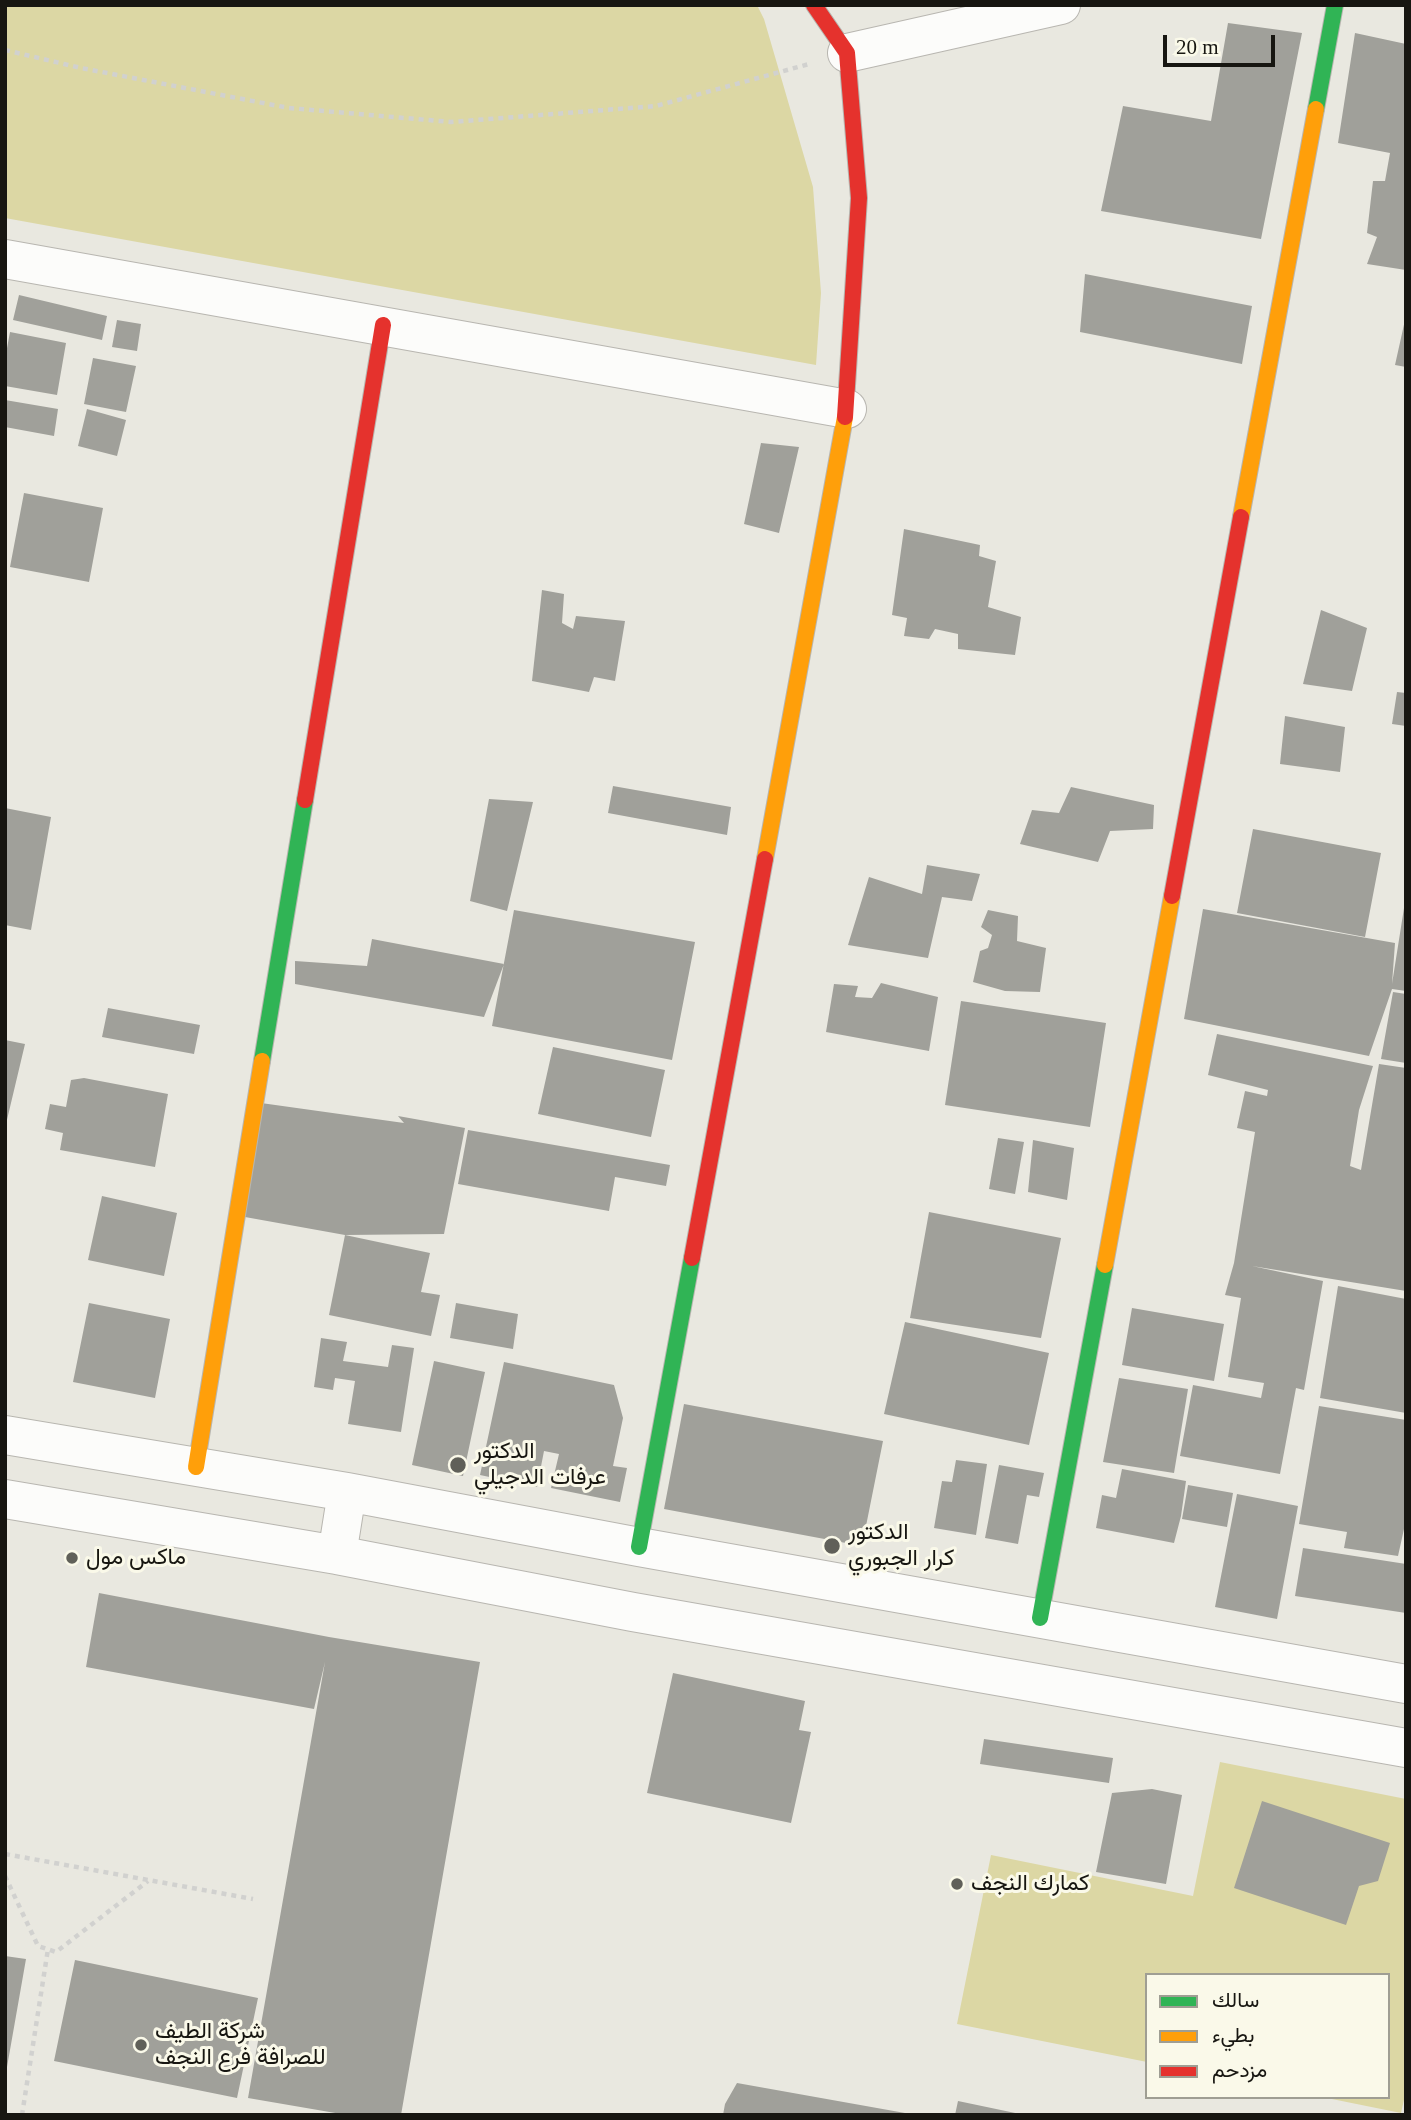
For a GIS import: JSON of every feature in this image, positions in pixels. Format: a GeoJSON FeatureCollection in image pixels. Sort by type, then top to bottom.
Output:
{"type":"FeatureCollection","features":[{"type":"Feature","properties":{"kind":"street"},"geometry":{"type":"LineString","coordinates":[[639,1547],[848,409],[859,198],[847,53],[814,5]]}},
{"type":"Feature","properties":{"kind":"street"},"geometry":{"type":"LineString","coordinates":[[847,53],[1061,5]]}},
{"type":"Feature","properties":{"kind":"street"},"geometry":{"type":"LineString","coordinates":[[1040,1618],[1335,5]]}},
{"type":"Feature","properties":{"kind":"street"},"geometry":{"type":"LineString","coordinates":[[5,259],[848,409]]}},
{"type":"Feature","properties":{"kind":"street"},"geometry":{"type":"LineString","coordinates":[[196,1468],[383,325]]}},
{"type":"Feature","properties":{"kind":"street"},"geometry":{"type":"LineString","coordinates":[[5,1435],[347,1492],[1406,1684]]}},
{"type":"Feature","properties":{"kind":"street"},"geometry":{"type":"LineString","coordinates":[[337,1555],[347,1492]]}},
{"type":"Feature","properties":{"kind":"street"},"geometry":{"type":"LineString","coordinates":[[5,1499],[337,1555],[646,1615],[1406,1748]]}},
{"type":"Feature","properties":{"kind":"path"},"geometry":{"type":"LineString","coordinates":[[5,50],[81,68],[289,108],[451,122],[656,106],[847,53]]}},
{"type":"Feature","properties":{"kind":"path"},"geometry":{"type":"LineString","coordinates":[[5,1854],[253,1899]]}},
{"type":"Feature","properties":{"kind":"path"},"geometry":{"type":"LineString","coordinates":[[5,1877],[37,1945],[57,1952],[148,1880]]}},
{"type":"Feature","properties":{"kind":"path"},"geometry":{"type":"LineString","coordinates":[[22,2115],[48,1949]]}},
{"type":"Feature","properties":{"kind":"shaded area"},"geometry":{"type":"Polygon","coordinates":[[[5,5],[757,5],[764,19],[813,187],[821,293],[816,365],[5,218],[5,5]]]}},
{"type":"Feature","properties":{"kind":"shaded area"},"geometry":{"type":"Polygon","coordinates":[[[1220,1762],[1406,1799],[1406,2091],[1401,2113],[1332,2099],[1390,2099],[1390,1973],[1145,1973],[1145,2062],[957,2024],[991,1855],[1193,1896],[1220,1762]]]}},
{"type":"Feature","properties":{"kind":"building"},"geometry":{"type":"Polygon","coordinates":[[[1228,23],[1302,33],[1261,239],[1101,211],[1123,106],[1211,121],[1228,23]]]}},
{"type":"Feature","properties":{"kind":"building"},"geometry":{"type":"Polygon","coordinates":[[[1355,33],[1406,44],[1406,270],[1367,264],[1377,237],[1367,233],[1373,181],[1385,181],[1390,153],[1338,143],[1355,33]]]}},
{"type":"Feature","properties":{"kind":"building"},"geometry":{"type":"Polygon","coordinates":[[[1085,274],[1252,306],[1242,364],[1080,332],[1085,274]]]}},
{"type":"Feature","properties":{"kind":"building"},"geometry":{"type":"Polygon","coordinates":[[[19,295],[107,316],[102,340],[13,320],[19,295]]]}},
{"type":"Feature","properties":{"kind":"building"},"geometry":{"type":"Polygon","coordinates":[[[117,320],[141,324],[137,351],[112,347],[117,320]]]}},
{"type":"Feature","properties":{"kind":"building"},"geometry":{"type":"Polygon","coordinates":[[[1406,320],[1406,367],[1395,365],[1406,320]]]}},
{"type":"Feature","properties":{"kind":"building"},"geometry":{"type":"Polygon","coordinates":[[[10,332],[66,343],[57,395],[5,386],[5,359],[10,332]]]}},
{"type":"Feature","properties":{"kind":"building"},"geometry":{"type":"Polygon","coordinates":[[[93,358],[136,366],[126,412],[84,404],[93,358]]]}},
{"type":"Feature","properties":{"kind":"building"},"geometry":{"type":"Polygon","coordinates":[[[5,400],[58,409],[54,436],[5,427],[5,400]]]}},
{"type":"Feature","properties":{"kind":"building"},"geometry":{"type":"Polygon","coordinates":[[[87,409],[126,420],[117,456],[78,446],[87,409]]]}},
{"type":"Feature","properties":{"kind":"building"},"geometry":{"type":"Polygon","coordinates":[[[761,443],[799,447],[779,533],[744,524],[761,443]]]}},
{"type":"Feature","properties":{"kind":"building"},"geometry":{"type":"Polygon","coordinates":[[[24,493],[103,508],[89,582],[10,567],[24,493]]]}},
{"type":"Feature","properties":{"kind":"building"},"geometry":{"type":"Polygon","coordinates":[[[904,529],[980,545],[979,556],[996,561],[988,607],[1021,617],[1015,655],[958,649],[958,634],[935,629],[929,639],[904,636],[907,618],[892,615],[904,529]]]}},
{"type":"Feature","properties":{"kind":"building"},"geometry":{"type":"Polygon","coordinates":[[[542,590],[564,594],[562,623],[573,629],[576,616],[625,621],[615,681],[594,677],[589,692],[532,681],[542,590]]]}},
{"type":"Feature","properties":{"kind":"building"},"geometry":{"type":"Polygon","coordinates":[[[1321,610],[1367,628],[1352,691],[1303,684],[1321,610]]]}},
{"type":"Feature","properties":{"kind":"building"},"geometry":{"type":"Polygon","coordinates":[[[1397,692],[1406,693],[1406,726],[1392,724],[1397,692]]]}},
{"type":"Feature","properties":{"kind":"building"},"geometry":{"type":"Polygon","coordinates":[[[1285,716],[1345,727],[1340,772],[1280,764],[1285,716]]]}},
{"type":"Feature","properties":{"kind":"building"},"geometry":{"type":"Polygon","coordinates":[[[613,786],[731,807],[727,835],[608,813],[613,786]]]}},
{"type":"Feature","properties":{"kind":"building"},"geometry":{"type":"Polygon","coordinates":[[[1071,787],[1154,805],[1153,829],[1110,831],[1098,862],[1020,844],[1032,810],[1059,813],[1071,787]]]}},
{"type":"Feature","properties":{"kind":"building"},"geometry":{"type":"Polygon","coordinates":[[[489,799],[533,802],[507,911],[470,901],[489,799]]]}},
{"type":"Feature","properties":{"kind":"building"},"geometry":{"type":"Polygon","coordinates":[[[5,808],[51,817],[31,930],[5,925],[5,808]]]}},
{"type":"Feature","properties":{"kind":"building"},"geometry":{"type":"Polygon","coordinates":[[[1253,829],[1381,853],[1365,937],[1237,913],[1253,829]]]}},
{"type":"Feature","properties":{"kind":"building"},"geometry":{"type":"Polygon","coordinates":[[[927,865],[980,874],[972,901],[942,897],[928,958],[848,945],[869,877],[922,894],[927,865]]]}},
{"type":"Feature","properties":{"kind":"building"},"geometry":{"type":"Polygon","coordinates":[[[1404,908],[1406,991],[1392,989],[1369,1056],[1184,1019],[1203,909],[1395,943],[1392,984],[1404,908]]]}},
{"type":"Feature","properties":{"kind":"building"},"geometry":{"type":"Polygon","coordinates":[[[514,910],[695,942],[672,1060],[492,1026],[514,910]]]}},
{"type":"Feature","properties":{"kind":"building"},"geometry":{"type":"Polygon","coordinates":[[[988,910],[1018,916],[1017,941],[1046,948],[1040,992],[1005,991],[973,982],[980,951],[988,948],[992,935],[981,927],[988,910]]]}},
{"type":"Feature","properties":{"kind":"building"},"geometry":{"type":"Polygon","coordinates":[[[372,939],[504,964],[484,1017],[295,984],[295,961],[367,966],[372,939]]]}},
{"type":"Feature","properties":{"kind":"building"},"geometry":{"type":"Polygon","coordinates":[[[881,983],[938,997],[929,1051],[826,1032],[834,984],[858,986],[855,997],[872,998],[881,983]]]}},
{"type":"Feature","properties":{"kind":"building"},"geometry":{"type":"Polygon","coordinates":[[[1393,992],[1406,994],[1406,1063],[1381,1059],[1393,992]]]}},
{"type":"Feature","properties":{"kind":"building"},"geometry":{"type":"Polygon","coordinates":[[[961,1001],[1106,1023],[1090,1127],[945,1105],[961,1001]]]}},
{"type":"Feature","properties":{"kind":"building"},"geometry":{"type":"Polygon","coordinates":[[[108,1008],[200,1025],[194,1054],[102,1037],[108,1008]]]}},
{"type":"Feature","properties":{"kind":"building"},"geometry":{"type":"Polygon","coordinates":[[[1217,1034],[1373,1066],[1359,1110],[1350,1166],[1361,1170],[1379,1064],[1406,1068],[1406,1291],[1252,1266],[1323,1281],[1304,1390],[1296,1388],[1280,1474],[1180,1456],[1193,1385],[1261,1398],[1264,1383],[1228,1377],[1241,1298],[1225,1295],[1234,1263],[1255,1132],[1237,1128],[1245,1091],[1267,1096],[1268,1090],[1208,1075],[1217,1034]]]}},
{"type":"Feature","properties":{"kind":"building"},"geometry":{"type":"Polygon","coordinates":[[[5,1040],[25,1044],[6,1124],[5,1124],[5,1040]]]}},
{"type":"Feature","properties":{"kind":"building"},"geometry":{"type":"Polygon","coordinates":[[[553,1047],[665,1070],[651,1137],[538,1114],[553,1047]]]}},
{"type":"Feature","properties":{"kind":"building"},"geometry":{"type":"Polygon","coordinates":[[[84,1078],[168,1094],[155,1167],[60,1150],[63,1133],[45,1129],[50,1104],[66,1107],[71,1080],[84,1078]]]}},
{"type":"Feature","properties":{"kind":"building"},"geometry":{"type":"Polygon","coordinates":[[[261,1103],[404,1123],[398,1116],[465,1128],[444,1234],[345,1235],[245,1217],[261,1103]]]}},
{"type":"Feature","properties":{"kind":"building"},"geometry":{"type":"Polygon","coordinates":[[[468,1130],[670,1165],[666,1186],[615,1177],[609,1211],[458,1184],[468,1130]]]}},
{"type":"Feature","properties":{"kind":"building"},"geometry":{"type":"Polygon","coordinates":[[[998,1138],[1024,1142],[1015,1194],[989,1189],[998,1138]]]}},
{"type":"Feature","properties":{"kind":"building"},"geometry":{"type":"Polygon","coordinates":[[[1033,1140],[1074,1148],[1067,1200],[1028,1192],[1033,1140]]]}},
{"type":"Feature","properties":{"kind":"building"},"geometry":{"type":"Polygon","coordinates":[[[102,1196],[177,1213],[164,1276],[88,1260],[102,1196]]]}},
{"type":"Feature","properties":{"kind":"building"},"geometry":{"type":"Polygon","coordinates":[[[929,1212],[1061,1238],[1041,1338],[910,1318],[929,1212]]]}},
{"type":"Feature","properties":{"kind":"building"},"geometry":{"type":"Polygon","coordinates":[[[345,1235],[430,1253],[421,1292],[440,1295],[431,1336],[329,1315],[345,1235]]]}},
{"type":"Feature","properties":{"kind":"building"},"geometry":{"type":"Polygon","coordinates":[[[1338,1286],[1406,1299],[1406,1413],[1320,1398],[1338,1286]]]}},
{"type":"Feature","properties":{"kind":"building"},"geometry":{"type":"Polygon","coordinates":[[[89,1303],[170,1319],[155,1398],[73,1382],[89,1303]]]}},
{"type":"Feature","properties":{"kind":"building"},"geometry":{"type":"Polygon","coordinates":[[[456,1303],[518,1314],[513,1349],[450,1338],[456,1303]]]}},
{"type":"Feature","properties":{"kind":"building"},"geometry":{"type":"Polygon","coordinates":[[[1132,1308],[1224,1324],[1214,1381],[1122,1365],[1132,1308]]]}},
{"type":"Feature","properties":{"kind":"building"},"geometry":{"type":"Polygon","coordinates":[[[905,1322],[1049,1353],[1029,1445],[884,1414],[905,1322]]]}},
{"type":"Feature","properties":{"kind":"building"},"geometry":{"type":"Polygon","coordinates":[[[321,1338],[347,1342],[343,1361],[388,1367],[392,1345],[414,1348],[401,1432],[348,1424],[355,1381],[335,1378],[333,1390],[314,1387],[321,1338]]]}},
{"type":"Feature","properties":{"kind":"building"},"geometry":{"type":"Polygon","coordinates":[[[434,1361],[485,1372],[463,1476],[412,1465],[434,1361]]]}},
{"type":"Feature","properties":{"kind":"building"},"geometry":{"type":"Polygon","coordinates":[[[504,1362],[614,1385],[623,1418],[613,1466],[627,1468],[620,1502],[551,1488],[559,1454],[544,1451],[537,1487],[480,1475],[504,1362]]]}},
{"type":"Feature","properties":{"kind":"building"},"geometry":{"type":"Polygon","coordinates":[[[1119,1378],[1188,1389],[1174,1473],[1103,1462],[1119,1378]]]}},
{"type":"Feature","properties":{"kind":"building"},"geometry":{"type":"Polygon","coordinates":[[[684,1404],[883,1441],[862,1546],[664,1509],[684,1404]]]}},
{"type":"Feature","properties":{"kind":"building"},"geometry":{"type":"Polygon","coordinates":[[[1319,1406],[1406,1420],[1406,1520],[1398,1556],[1344,1548],[1347,1532],[1299,1524],[1319,1406]]]}},
{"type":"Feature","properties":{"kind":"building"},"geometry":{"type":"Polygon","coordinates":[[[956,1460],[987,1464],[976,1535],[934,1528],[942,1481],[952,1482],[956,1460]]]}},
{"type":"Feature","properties":{"kind":"building"},"geometry":{"type":"Polygon","coordinates":[[[999,1465],[1044,1473],[1039,1497],[1027,1495],[1018,1544],[985,1538],[999,1465]]]}},
{"type":"Feature","properties":{"kind":"building"},"geometry":{"type":"Polygon","coordinates":[[[1122,1469],[1186,1481],[1174,1543],[1096,1528],[1102,1495],[1116,1498],[1122,1469]]]}},
{"type":"Feature","properties":{"kind":"building"},"geometry":{"type":"Polygon","coordinates":[[[1188,1485],[1233,1493],[1227,1527],[1182,1519],[1188,1485]]]}},
{"type":"Feature","properties":{"kind":"building"},"geometry":{"type":"Polygon","coordinates":[[[1237,1494],[1298,1506],[1277,1619],[1215,1607],[1237,1494]]]}},
{"type":"Feature","properties":{"kind":"building"},"geometry":{"type":"Polygon","coordinates":[[[1303,1548],[1406,1564],[1406,1613],[1295,1596],[1303,1548]]]}},
{"type":"Feature","properties":{"kind":"building"},"geometry":{"type":"Polygon","coordinates":[[[99,1593],[329,1637],[480,1662],[401,2115],[347,2115],[248,2098],[325,1662],[314,1709],[86,1667],[99,1593]]]}},
{"type":"Feature","properties":{"kind":"building"},"geometry":{"type":"Polygon","coordinates":[[[673,1673],[805,1701],[799,1730],[811,1732],[791,1823],[647,1793],[673,1673]]]}},
{"type":"Feature","properties":{"kind":"building"},"geometry":{"type":"Polygon","coordinates":[[[984,1739],[1113,1758],[1109,1783],[980,1764],[984,1739]]]}},
{"type":"Feature","properties":{"kind":"building"},"geometry":{"type":"Polygon","coordinates":[[[1152,1789],[1182,1795],[1166,1884],[1096,1872],[1112,1793],[1152,1789]]]}},
{"type":"Feature","properties":{"kind":"building"},"geometry":{"type":"Polygon","coordinates":[[[1262,1801],[1390,1843],[1378,1881],[1359,1886],[1346,1925],[1234,1888],[1262,1801]]]}},
{"type":"Feature","properties":{"kind":"building"},"geometry":{"type":"Polygon","coordinates":[[[5,1956],[26,1959],[7,2067],[5,2067],[5,1956]]]}},
{"type":"Feature","properties":{"kind":"building"},"geometry":{"type":"Polygon","coordinates":[[[75,1960],[258,1998],[237,2098],[54,2061],[75,1960]]]}},
{"type":"Feature","properties":{"kind":"building"},"geometry":{"type":"Polygon","coordinates":[[[737,2083],[905,2115],[723,2115],[725,2104],[737,2083]]]}},
{"type":"Feature","properties":{"kind":"building"},"geometry":{"type":"Polygon","coordinates":[[[958,2101],[1020,2114],[1020,2115],[955,2115],[958,2101]]]}},
{"type":"Feature","properties":{"kind":"traffic: fast"},"geometry":{"type":"LineString","coordinates":[[1316,109],[1335,5]]}},
{"type":"Feature","properties":{"kind":"traffic: fast"},"geometry":{"type":"LineString","coordinates":[[262,1061],[305,800]]}},
{"type":"Feature","properties":{"kind":"traffic: fast"},"geometry":{"type":"LineString","coordinates":[[639,1547],[692,1258]]}},
{"type":"Feature","properties":{"kind":"traffic: fast"},"geometry":{"type":"LineString","coordinates":[[1040,1618],[1105,1265]]}},
{"type":"Feature","properties":{"kind":"traffic: slow"},"geometry":{"type":"LineString","coordinates":[[1241,517],[1316,109]]}},
{"type":"Feature","properties":{"kind":"traffic: slow"},"geometry":{"type":"LineString","coordinates":[[765,859],[845,417]]}},
{"type":"Feature","properties":{"kind":"traffic: slow"},"geometry":{"type":"LineString","coordinates":[[1105,1265],[1172,896]]}},
{"type":"Feature","properties":{"kind":"traffic: slow"},"geometry":{"type":"LineString","coordinates":[[196,1467],[262,1061]]}},
{"type":"Feature","properties":{"kind":"traffic: jam"},"geometry":{"type":"LineString","coordinates":[[814,5],[847,53],[859,198],[845,417]]}},
{"type":"Feature","properties":{"kind":"traffic: jam"},"geometry":{"type":"LineString","coordinates":[[305,800],[383,325]]}},
{"type":"Feature","properties":{"kind":"traffic: jam"},"geometry":{"type":"LineString","coordinates":[[1172,896],[1241,517]]}},
{"type":"Feature","properties":{"kind":"traffic: jam"},"geometry":{"type":"LineString","coordinates":[[692,1258],[765,859]]}},
{"type":"Feature","properties":{"kind":"place","name":"الدكتور عرفات الدجيلي"},"geometry":{"type":"Point","coordinates":[458,1465]}},
{"type":"Feature","properties":{"kind":"place","name":"الدكتور كرار الجبوري"},"geometry":{"type":"Point","coordinates":[832,1546]}},
{"type":"Feature","properties":{"kind":"place","name":"ماكس مول"},"geometry":{"type":"Point","coordinates":[72,1558]}},
{"type":"Feature","properties":{"kind":"place","name":"كمارك النجف"},"geometry":{"type":"Point","coordinates":[957,1884]}},
{"type":"Feature","properties":{"kind":"place","name":"شركة الطيف للصرافة فرع النجف"},"geometry":{"type":"Point","coordinates":[141,2045]}}]}
